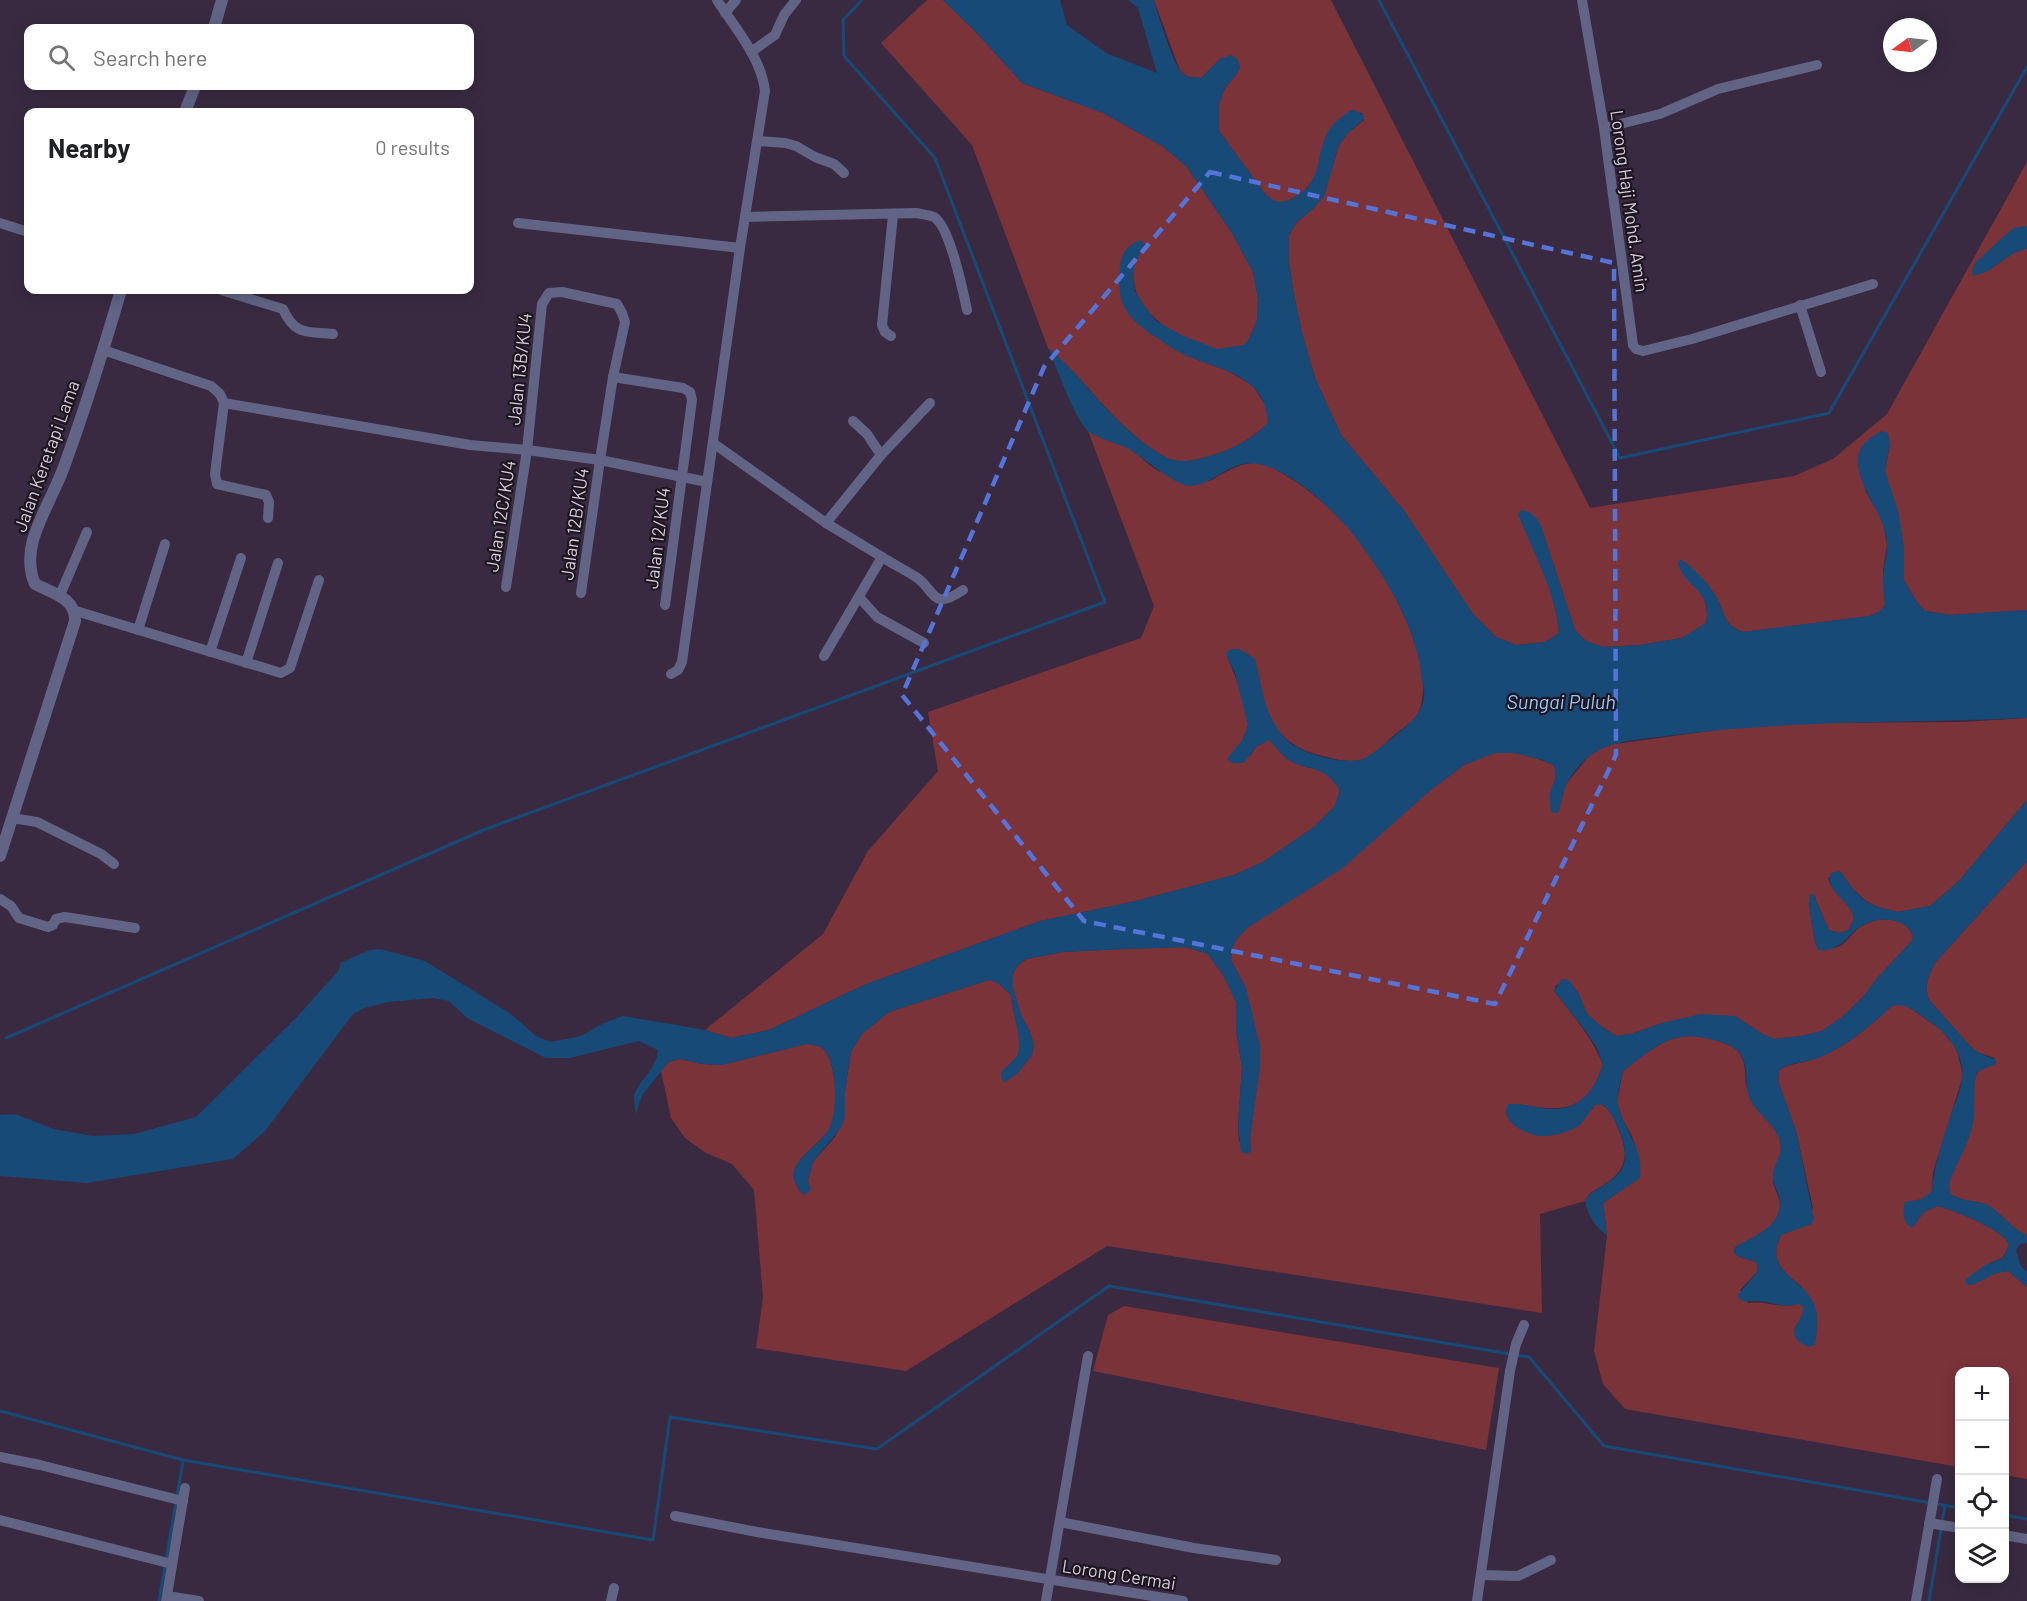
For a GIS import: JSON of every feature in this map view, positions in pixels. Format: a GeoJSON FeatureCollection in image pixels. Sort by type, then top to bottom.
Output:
{"type":"FeatureCollection","features":[{"type":"Feature","properties":{"kind":"street"},"geometry":{"type":"LineString","coordinates":[[215,24],[222,0],[218,0]]}},
{"type":"Feature","properties":{"kind":"street"},"geometry":{"type":"LineString","coordinates":[[671,674],[678,670],[682,662],[740,248],[765,91],[760,69],[717,0]]}},
{"type":"Feature","properties":{"kind":"street"},"geometry":{"type":"LineString","coordinates":[[725,13],[736,0]]}},
{"type":"Feature","properties":{"kind":"street"},"geometry":{"type":"LineString","coordinates":[[751,52],[775,35],[784,15],[796,0]]}},
{"type":"Feature","properties":{"kind":"street","name":"Lorong Haji Mohd. Amin"},"geometry":{"type":"LineString","coordinates":[[1582,0],[1604,128],[1633,345],[1636,349],[1643,351],[1692,339],[1800,305]]}},
{"type":"Feature","properties":{"kind":"street"},"geometry":{"type":"LineString","coordinates":[[1604,128],[1660,114],[1718,89],[1817,65]]}},
{"type":"Feature","properties":{"kind":"street"},"geometry":{"type":"LineString","coordinates":[[187,108],[193,90]]}},
{"type":"Feature","properties":{"kind":"street"},"geometry":{"type":"LineString","coordinates":[[757,141],[796,146],[815,157],[834,164],[844,173]]}},
{"type":"Feature","properties":{"kind":"street"},"geometry":{"type":"LineString","coordinates":[[745,217],[916,213],[934,217],[941,225],[959,272],[967,309]]}},
{"type":"Feature","properties":{"kind":"street"},"geometry":{"type":"LineString","coordinates":[[891,336],[885,332],[882,325],[893,215]]}},
{"type":"Feature","properties":{"kind":"street"},"geometry":{"type":"LineString","coordinates":[[0,223],[24,231]]}},
{"type":"Feature","properties":{"kind":"street"},"geometry":{"type":"LineString","coordinates":[[518,223],[740,248]]}},
{"type":"Feature","properties":{"kind":"street"},"geometry":{"type":"LineString","coordinates":[[1821,372],[1800,305],[1873,284]]}},
{"type":"Feature","properties":{"kind":"street","name":"Jalan 12B/KU4"},"geometry":{"type":"LineString","coordinates":[[549,293],[562,292],[617,304],[625,322],[613,377],[581,593]]}},
{"type":"Feature","properties":{"kind":"street","name":"Jalan 13B/KU4"},"geometry":{"type":"LineString","coordinates":[[527,450],[542,304],[549,293]]}},
{"type":"Feature","properties":{"kind":"street","name":"Jalan Keretapi Lama"},"geometry":{"type":"LineString","coordinates":[[76,611],[60,595],[35,584],[31,569],[33,541],[42,514],[65,466],[120,294]]}},
{"type":"Feature","properties":{"kind":"street"},"geometry":{"type":"LineString","coordinates":[[234,294],[283,309],[288,322],[298,330],[333,334]]}},
{"type":"Feature","properties":{"kind":"street"},"geometry":{"type":"LineString","coordinates":[[103,350],[212,386],[220,393],[224,403],[215,474],[217,484],[266,495],[269,502],[268,518]]}},
{"type":"Feature","properties":{"kind":"street","name":"Jalan 12/KU4"},"geometry":{"type":"LineString","coordinates":[[613,377],[683,388],[690,392],[692,400],[665,605]]}},
{"type":"Feature","properties":{"kind":"street"},"geometry":{"type":"LineString","coordinates":[[224,403],[470,445],[600,460],[707,482]]}},
{"type":"Feature","properties":{"kind":"street"},"geometry":{"type":"LineString","coordinates":[[826,523],[881,455],[930,403]]}},
{"type":"Feature","properties":{"kind":"street"},"geometry":{"type":"LineString","coordinates":[[853,421],[867,434],[881,455]]}},
{"type":"Feature","properties":{"kind":"street"},"geometry":{"type":"LineString","coordinates":[[713,443],[826,523],[919,579],[931,596],[943,600],[954,597],[963,590]]}},
{"type":"Feature","properties":{"kind":"street","name":"Jalan 12C/KU4"},"geometry":{"type":"LineString","coordinates":[[506,587],[527,450]]}},
{"type":"Feature","properties":{"kind":"street"},"geometry":{"type":"LineString","coordinates":[[60,595],[87,532]]}},
{"type":"Feature","properties":{"kind":"street"},"geometry":{"type":"LineString","coordinates":[[138,630],[165,544]]}},
{"type":"Feature","properties":{"kind":"street"},"geometry":{"type":"LineString","coordinates":[[824,656],[882,557]]}},
{"type":"Feature","properties":{"kind":"street"},"geometry":{"type":"LineString","coordinates":[[210,652],[241,558]]}},
{"type":"Feature","properties":{"kind":"street"},"geometry":{"type":"LineString","coordinates":[[246,663],[278,563]]}},
{"type":"Feature","properties":{"kind":"street"},"geometry":{"type":"LineString","coordinates":[[0,856],[72,632],[76,611],[281,673],[290,668],[319,580]]}},
{"type":"Feature","properties":{"kind":"street"},"geometry":{"type":"LineString","coordinates":[[859,597],[877,617],[924,643]]}},
{"type":"Feature","properties":{"kind":"street"},"geometry":{"type":"LineString","coordinates":[[12,818],[37,822],[101,854],[114,864]]}},
{"type":"Feature","properties":{"kind":"street"},"geometry":{"type":"LineString","coordinates":[[0,900],[11,906],[19,918],[45,927],[50,927],[56,919],[65,917],[135,928]]}},
{"type":"Feature","properties":{"kind":"street"},"geometry":{"type":"LineString","coordinates":[[1477,1601],[1510,1371],[1516,1344],[1524,1325]]}},
{"type":"Feature","properties":{"kind":"street"},"geometry":{"type":"LineString","coordinates":[[1046,1601],[1088,1356]]}},
{"type":"Feature","properties":{"kind":"street"},"geometry":{"type":"LineString","coordinates":[[0,1457],[177,1500]]}},
{"type":"Feature","properties":{"kind":"street"},"geometry":{"type":"LineString","coordinates":[[1916,1601],[1941,1523],[1933,1496],[1937,1479]]}},
{"type":"Feature","properties":{"kind":"street"},"geometry":{"type":"LineString","coordinates":[[185,1488],[177,1500],[167,1563],[167,1599],[199,1601]]}},
{"type":"Feature","properties":{"kind":"street","name":"Lorong Cermai"},"geometry":{"type":"LineString","coordinates":[[675,1516],[757,1532],[1183,1601]]}},
{"type":"Feature","properties":{"kind":"street"},"geometry":{"type":"LineString","coordinates":[[0,1520],[167,1563]]}},
{"type":"Feature","properties":{"kind":"street"},"geometry":{"type":"LineString","coordinates":[[1060,1522],[1194,1548],[1276,1560]]}},
{"type":"Feature","properties":{"kind":"street"},"geometry":{"type":"LineString","coordinates":[[2009,1536],[2027,1539]]}},
{"type":"Feature","properties":{"kind":"street"},"geometry":{"type":"LineString","coordinates":[[1481,1575],[1518,1576],[1551,1560]]}},
{"type":"Feature","properties":{"kind":"street"},"geometry":{"type":"LineString","coordinates":[[611,1601],[614,1588]]}},
{"type":"Feature","properties":{"kind":"highlighted area"},"geometry":{"type":"Polygon","coordinates":[[[1210,172],[1614,263],[1616,755],[1495,1004],[1084,921],[902,695],[1044,367],[1210,172]]]}},
{"type":"Feature","properties":{"kind":"shaded area"},"geometry":{"type":"Polygon","coordinates":[[[927,0],[943,0],[1022,83],[1103,113],[1162,146],[1186,166],[1232,233],[1253,272],[1258,299],[1257,320],[1249,339],[1244,345],[1216,349],[1187,340],[1159,322],[1147,310],[1134,282],[1135,265],[1142,250],[1118,278],[1184,355],[1228,371],[1253,386],[1267,408],[1268,423],[1256,433],[1220,453],[1188,461],[1169,459],[1127,429],[1048,348],[972,145],[881,43],[927,0]]]}},
{"type":"Feature","properties":{"kind":"shaded area"},"geometry":{"type":"Polygon","coordinates":[[[1154,0],[1331,0],[1590,508],[1794,476],[1833,459],[1887,414],[2027,162],[2027,227],[2025,226],[1986,272],[2012,254],[2027,248],[2027,610],[1950,615],[1925,611],[1916,601],[1904,580],[1904,549],[1885,471],[1890,444],[1858,459],[1866,492],[1883,522],[1887,545],[1883,570],[1885,605],[1879,612],[1869,616],[1744,632],[1731,626],[1712,591],[1685,562],[1678,564],[1703,597],[1706,604],[1706,623],[1682,638],[1640,645],[1603,647],[1586,641],[1575,630],[1541,526],[1519,515],[1544,572],[1554,602],[1559,633],[1545,642],[1516,645],[1496,637],[1473,614],[1405,512],[1341,435],[1315,378],[1301,329],[1289,262],[1289,235],[1297,222],[1324,196],[1339,145],[1348,133],[1364,120],[1362,113],[1351,110],[1334,132],[1323,150],[1317,172],[1304,191],[1284,202],[1276,203],[1266,195],[1219,131],[1219,104],[1225,88],[1240,67],[1237,59],[1220,59],[1201,78],[1188,77],[1180,71],[1154,0]]]}},
{"type":"Feature","properties":{"kind":"shaded area"},"geometry":{"type":"Polygon","coordinates":[[[1088,431],[1130,449],[1159,471],[1179,477],[1210,481],[1247,464],[1267,465],[1324,503],[1349,528],[1377,565],[1404,616],[1415,643],[1421,669],[1423,693],[1418,713],[1410,723],[1378,750],[1363,759],[1345,761],[1311,753],[1286,739],[1277,729],[1265,705],[1259,674],[1228,660],[1238,683],[1248,718],[1243,739],[1250,756],[1256,747],[1269,740],[1293,763],[1328,775],[1340,790],[1335,806],[1314,827],[1263,862],[1234,875],[1132,902],[1040,921],[864,985],[769,1030],[731,1038],[705,1030],[823,934],[868,851],[938,771],[928,712],[1141,638],[1154,606],[1088,431]]]}},
{"type":"Feature","properties":{"kind":"shaded area"},"geometry":{"type":"Polygon","coordinates":[[[2027,718],[2027,800],[1958,882],[1930,906],[1898,912],[1878,907],[1866,901],[1853,889],[1840,871],[1828,878],[1833,889],[1852,912],[1854,918],[1849,930],[1838,933],[1829,930],[1816,897],[1809,903],[1818,950],[1840,946],[1859,928],[1873,921],[1888,919],[1896,921],[1908,928],[1913,935],[1912,941],[1878,977],[1863,997],[1842,1017],[1822,1031],[1774,1039],[1735,1016],[1662,1023],[1631,1034],[1616,1036],[1587,1014],[1579,994],[1569,981],[1556,985],[1554,991],[1587,1035],[1603,1065],[1589,1092],[1580,1101],[1560,1108],[1518,1104],[1509,1121],[1529,1133],[1581,1123],[1595,1105],[1601,1104],[1614,1119],[1625,1156],[1624,1163],[1616,1175],[1590,1194],[1585,1201],[1540,1214],[1542,1313],[1107,1246],[906,1371],[756,1348],[763,1297],[754,1190],[732,1164],[706,1153],[685,1138],[671,1118],[661,1071],[669,1062],[680,1059],[721,1065],[807,1044],[821,1047],[827,1053],[833,1073],[835,1098],[833,1120],[822,1139],[796,1165],[795,1183],[801,1193],[808,1180],[813,1162],[835,1137],[845,1117],[845,1091],[851,1052],[862,1034],[889,1012],[989,980],[998,983],[1011,995],[1019,1042],[1018,1054],[1002,1072],[1017,1074],[1032,1055],[1034,1044],[1021,1015],[1013,988],[1013,974],[1017,966],[1027,959],[1063,952],[1185,947],[1208,954],[1223,975],[1236,1002],[1236,1030],[1242,1068],[1239,1141],[1251,1151],[1250,1140],[1255,1098],[1246,988],[1231,960],[1236,940],[1247,928],[1464,765],[1488,755],[1511,753],[1540,759],[1553,765],[1555,780],[1550,805],[1558,813],[1566,784],[1589,756],[1608,745],[1732,728],[1812,723],[1963,722],[2027,718]]]}},
{"type":"Feature","properties":{"kind":"shaded area"},"geometry":{"type":"Polygon","coordinates":[[[2027,861],[2027,1235],[1989,1206],[1959,1198],[1950,1193],[1949,1184],[1976,1077],[1980,1070],[1995,1058],[1979,1053],[1971,1047],[1929,1000],[1927,985],[1935,963],[2027,861]]]}},
{"type":"Feature","properties":{"kind":"shaded area"},"geometry":{"type":"Polygon","coordinates":[[[1899,1004],[1907,1006],[1940,1029],[1958,1054],[1963,1076],[1933,1172],[1932,1191],[1928,1196],[1914,1202],[1914,1225],[1924,1212],[1938,1206],[1988,1227],[2005,1238],[2009,1244],[2004,1256],[1988,1264],[1972,1285],[1993,1273],[2008,1271],[2027,1287],[2027,1479],[2009,1476],[2009,1367],[1955,1367],[1955,1466],[1625,1409],[1603,1384],[1594,1351],[1607,1235],[1603,1203],[1612,1197],[1640,1162],[1632,1136],[1617,1102],[1623,1071],[1666,1041],[1689,1036],[1727,1044],[1740,1054],[1744,1065],[1746,1086],[1758,1108],[1775,1130],[1781,1149],[1773,1180],[1780,1204],[1778,1215],[1765,1230],[1735,1247],[1734,1253],[1739,1257],[1756,1262],[1758,1267],[1757,1272],[1740,1290],[1748,1303],[1786,1306],[1799,1303],[1804,1313],[1794,1329],[1809,1347],[1802,1287],[1780,1265],[1776,1252],[1781,1235],[1800,1227],[1813,1208],[1796,1131],[1778,1081],[1779,1070],[1836,1049],[1865,1030],[1892,1006],[1899,1004]]]}},
{"type":"Feature","properties":{"kind":"shaded area"},"geometry":{"type":"Polygon","coordinates":[[[1124,1306],[1499,1368],[1486,1450],[1093,1371],[1108,1315],[1124,1306]]]}},
{"type":"Feature","properties":{"kind":"water","name":"Sungai Puluh"},"geometry":{"type":"Polygon","coordinates":[[[943,0],[1060,0],[1067,25],[1106,53],[1157,73],[1138,8],[1128,0],[1154,0],[1170,50],[1178,68],[1184,75],[1201,78],[1220,59],[1231,55],[1237,59],[1240,67],[1225,88],[1219,104],[1219,131],[1266,195],[1278,202],[1292,199],[1310,184],[1324,139],[1333,124],[1351,110],[1364,116],[1364,119],[1348,133],[1339,145],[1324,196],[1297,222],[1289,235],[1289,262],[1301,329],[1315,378],[1341,435],[1405,512],[1473,614],[1496,637],[1516,645],[1545,642],[1559,633],[1549,587],[1518,514],[1522,510],[1534,515],[1541,526],[1575,630],[1586,641],[1603,647],[1640,645],[1682,638],[1706,623],[1705,602],[1681,570],[1678,561],[1681,560],[1695,570],[1709,586],[1731,626],[1743,632],[1869,616],[1879,612],[1885,605],[1883,577],[1887,544],[1878,513],[1858,468],[1859,454],[1866,442],[1882,431],[1888,433],[1890,444],[1885,471],[1899,514],[1904,549],[1904,580],[1916,601],[1925,611],[1950,615],[2027,610],[2027,718],[1762,727],[1631,740],[1600,750],[1584,761],[1567,783],[1558,813],[1552,813],[1550,803],[1550,793],[1555,776],[1553,765],[1543,760],[1514,753],[1495,753],[1464,765],[1431,790],[1343,868],[1247,928],[1236,940],[1231,960],[1246,988],[1260,1046],[1260,1067],[1250,1140],[1251,1151],[1248,1154],[1241,1152],[1238,1124],[1242,1068],[1236,1030],[1236,1002],[1223,975],[1208,954],[1185,947],[1063,952],[1026,959],[1017,966],[1013,974],[1013,988],[1021,1015],[1034,1044],[1032,1055],[1017,1074],[1005,1082],[1002,1081],[1001,1072],[1018,1054],[1019,1042],[1011,995],[998,983],[989,980],[889,1012],[862,1034],[851,1052],[845,1091],[845,1117],[842,1126],[813,1162],[808,1180],[811,1190],[804,1195],[796,1184],[794,1171],[801,1159],[827,1133],[833,1119],[835,1085],[833,1073],[827,1053],[821,1047],[807,1044],[721,1065],[680,1059],[669,1062],[642,1095],[636,1114],[635,1093],[653,1065],[658,1050],[639,1041],[570,1058],[546,1058],[467,1018],[449,1001],[433,998],[388,1002],[364,1008],[353,1014],[265,1131],[233,1159],[87,1183],[0,1176],[0,1115],[15,1114],[54,1129],[93,1136],[134,1134],[196,1117],[297,1017],[339,970],[340,963],[370,950],[380,949],[425,961],[511,1014],[536,1036],[551,1042],[581,1036],[602,1024],[623,1016],[705,1030],[731,1038],[769,1030],[864,985],[1040,921],[1132,902],[1234,875],[1263,862],[1314,827],[1335,806],[1340,791],[1328,776],[1293,763],[1269,740],[1256,747],[1244,763],[1232,763],[1227,759],[1243,739],[1248,726],[1235,673],[1226,653],[1229,650],[1241,650],[1255,659],[1272,720],[1291,744],[1310,753],[1331,759],[1361,760],[1390,740],[1417,715],[1423,702],[1424,691],[1419,661],[1408,624],[1391,590],[1370,558],[1350,530],[1323,503],[1291,478],[1258,464],[1243,464],[1204,483],[1183,485],[1127,448],[1091,433],[1082,423],[1048,348],[1126,429],[1169,459],[1188,461],[1228,450],[1268,423],[1262,398],[1245,380],[1181,353],[1138,324],[1125,309],[1119,280],[1122,257],[1129,247],[1141,240],[1145,245],[1134,265],[1133,278],[1135,291],[1144,305],[1155,320],[1181,335],[1217,349],[1244,345],[1249,339],[1257,320],[1258,299],[1253,272],[1232,233],[1186,166],[1162,146],[1103,113],[1022,83],[943,0]]]}},
{"type":"Feature","properties":{"kind":"water"},"geometry":{"type":"Polygon","coordinates":[[[2027,227],[2027,248],[2012,254],[1986,272],[1973,276],[1972,270],[1976,262],[2013,228],[2027,227]]]}},
{"type":"Feature","properties":{"kind":"water"},"geometry":{"type":"Polygon","coordinates":[[[2027,800],[2027,861],[1935,963],[1927,990],[1929,1000],[1971,1047],[1996,1060],[1996,1064],[1977,1072],[1973,1123],[1969,1139],[1949,1184],[1950,1193],[1959,1198],[1989,1206],[2027,1235],[2027,1243],[2020,1244],[2016,1250],[2020,1265],[2027,1272],[2027,1287],[2008,1271],[1977,1283],[1968,1285],[1965,1282],[1985,1265],[2005,1255],[2009,1244],[2005,1238],[1988,1227],[1938,1206],[1924,1212],[1912,1228],[1905,1220],[1905,1202],[1922,1199],[1932,1191],[1939,1152],[1962,1078],[1961,1061],[1948,1038],[1936,1026],[1907,1007],[1892,1006],[1849,1042],[1819,1058],[1788,1065],[1779,1070],[1778,1081],[1796,1131],[1814,1219],[1812,1224],[1781,1235],[1777,1258],[1781,1267],[1810,1296],[1815,1306],[1816,1340],[1815,1345],[1809,1347],[1799,1342],[1794,1335],[1803,1311],[1803,1307],[1799,1304],[1783,1306],[1759,1301],[1745,1301],[1737,1296],[1757,1272],[1758,1267],[1756,1262],[1739,1257],[1734,1253],[1735,1247],[1765,1230],[1776,1218],[1779,1210],[1779,1195],[1773,1176],[1781,1146],[1776,1132],[1749,1097],[1744,1061],[1736,1050],[1724,1043],[1702,1037],[1677,1038],[1656,1047],[1623,1071],[1618,1092],[1618,1105],[1639,1157],[1640,1178],[1603,1203],[1607,1235],[1593,1220],[1585,1201],[1590,1194],[1607,1184],[1621,1171],[1625,1159],[1621,1134],[1604,1105],[1595,1105],[1577,1127],[1548,1136],[1538,1136],[1523,1131],[1507,1117],[1508,1104],[1555,1109],[1572,1105],[1580,1101],[1592,1089],[1600,1073],[1603,1065],[1597,1048],[1554,991],[1562,979],[1569,980],[1579,994],[1587,1014],[1616,1036],[1631,1034],[1662,1023],[1701,1014],[1735,1016],[1774,1039],[1822,1031],[1842,1017],[1863,997],[1878,977],[1912,941],[1913,935],[1908,928],[1896,921],[1872,921],[1858,928],[1836,947],[1818,950],[1811,922],[1810,894],[1815,895],[1829,930],[1838,933],[1849,930],[1854,918],[1831,885],[1831,873],[1840,871],[1865,901],[1878,907],[1898,912],[1930,906],[1958,882],[2027,800]]]}},
{"type":"Feature","properties":{"kind":"waterway"},"geometry":{"type":"LineString","coordinates":[[6,1038],[486,829],[1105,602],[935,158],[844,56],[843,20],[862,0]]}},
{"type":"Feature","properties":{"kind":"waterway"},"geometry":{"type":"LineString","coordinates":[[1379,0],[1620,458],[1829,413],[2027,67]]}},
{"type":"Feature","properties":{"kind":"waterway"},"geometry":{"type":"LineString","coordinates":[[0,1411],[183,1460],[653,1540],[670,1417],[877,1449],[1109,1286],[1510,1354]]}},
{"type":"Feature","properties":{"kind":"waterway"},"geometry":{"type":"LineString","coordinates":[[1516,1355],[1529,1357],[1604,1446],[1955,1507]]}},
{"type":"Feature","properties":{"kind":"waterway"},"geometry":{"type":"LineString","coordinates":[[177,1496],[183,1461]]}},
{"type":"Feature","properties":{"kind":"waterway"},"geometry":{"type":"LineString","coordinates":[[159,1601],[176,1502]]}},
{"type":"Feature","properties":{"kind":"waterway"},"geometry":{"type":"LineString","coordinates":[[1942,1522],[1945,1505]]}},
{"type":"Feature","properties":{"kind":"waterway"},"geometry":{"type":"LineString","coordinates":[[2009,1516],[2027,1519]]}},
{"type":"Feature","properties":{"kind":"waterway"},"geometry":{"type":"LineString","coordinates":[[1929,1601],[1941,1529]]}}]}
